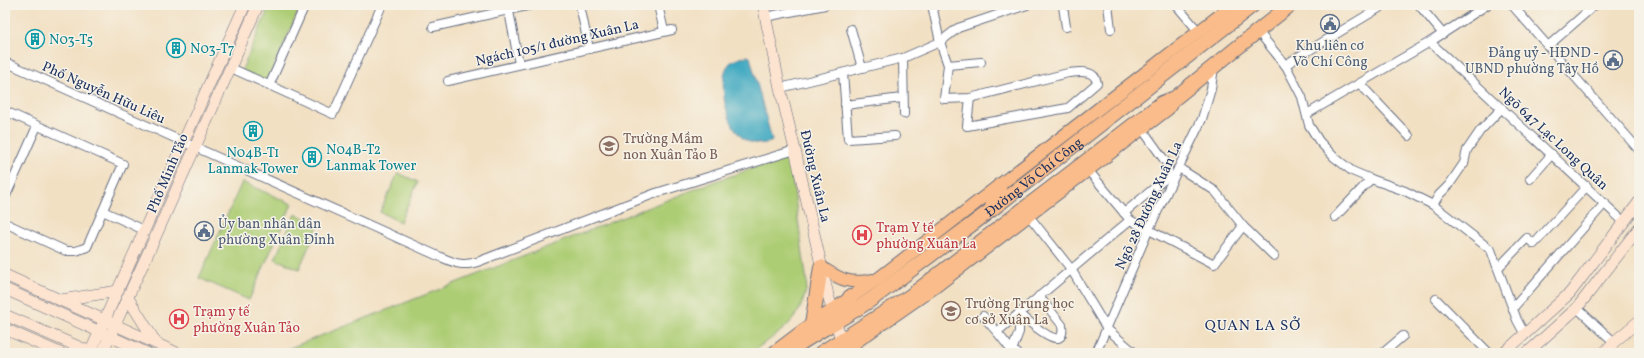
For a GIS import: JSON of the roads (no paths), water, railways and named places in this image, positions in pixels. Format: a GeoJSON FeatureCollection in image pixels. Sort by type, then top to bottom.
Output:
{"type":"FeatureCollection","features":[{"type":"Feature","properties":{"kind":"highway","name":"Đường Võ Chí Công"},"geometry":{"type":"LineString","coordinates":[[786,353],[811,330],[834,316],[864,305],[991,210],[1253,5]]}},
{"type":"Feature","properties":{"kind":"highway","name":"Đường Võ Chí Công"},"geometry":{"type":"LineString","coordinates":[[820,353],[840,350],[878,322],[1162,103],[1174,98],[1290,5]]}},
{"type":"Feature","properties":{"kind":"highway"},"geometry":{"type":"LineString","coordinates":[[991,210],[1000,184]]}},
{"type":"Feature","properties":{"kind":"highway"},"geometry":{"type":"LineString","coordinates":[[811,330],[821,267]]}},
{"type":"Feature","properties":{"kind":"highway"},"geometry":{"type":"LineString","coordinates":[[834,316],[850,297]]}},
{"type":"Feature","properties":{"kind":"main road","name":"Đường Võ Chí Công"},"geometry":{"type":"LineString","coordinates":[[850,297],[879,278],[1233,5]]}},
{"type":"Feature","properties":{"kind":"main road","name":"Đường Võ Chí Công"},"geometry":{"type":"LineString","coordinates":[[878,322],[935,287],[1029,216],[1168,109],[1174,98]]}},
{"type":"Feature","properties":{"kind":"main road"},"geometry":{"type":"LineString","coordinates":[[821,267],[842,280],[859,283],[879,278]]}},
{"type":"Feature","properties":{"kind":"main road","name":"Đường Võ Chí Công"},"geometry":{"type":"LineString","coordinates":[[773,353],[811,330]]}},
{"type":"Feature","properties":{"kind":"street","name":"Phố Minh Tảo"},"geometry":{"type":"LineString","coordinates":[[91,352],[144,230],[246,5]]}},
{"type":"Feature","properties":{"kind":"street","name":"Phố Minh Tảo"},"geometry":{"type":"LineString","coordinates":[[102,353],[128,298],[258,5]]}},
{"type":"Feature","properties":{"kind":"street"},"geometry":{"type":"LineString","coordinates":[[269,86],[305,5]]}},
{"type":"Feature","properties":{"kind":"street"},"geometry":{"type":"LineString","coordinates":[[231,68],[333,114],[382,5]]}},
{"type":"Feature","properties":{"kind":"street"},"geometry":{"type":"LineString","coordinates":[[433,27],[509,7],[531,5]]}},
{"type":"Feature","properties":{"kind":"street"},"geometry":{"type":"LineString","coordinates":[[580,5],[589,49]]}},
{"type":"Feature","properties":{"kind":"street"},"geometry":{"type":"LineString","coordinates":[[658,5],[664,32]]}},
{"type":"Feature","properties":{"kind":"street","name":"Đường Xuân La"},"geometry":{"type":"LineString","coordinates":[[762,5],[821,267],[834,316],[840,350]]}},
{"type":"Feature","properties":{"kind":"street"},"geometry":{"type":"LineString","coordinates":[[765,17],[825,5]]}},
{"type":"Feature","properties":{"kind":"street"},"geometry":{"type":"LineString","coordinates":[[932,5],[940,42],[948,65],[944,99],[970,98],[1068,73],[1085,72],[1091,74],[1097,80],[1097,84],[1068,108],[967,126],[970,98]]}},
{"type":"Feature","properties":{"kind":"street"},"geometry":{"type":"LineString","coordinates":[[780,88],[903,58],[940,42],[958,28],[1027,5]]}},
{"type":"Feature","properties":{"kind":"street"},"geometry":{"type":"LineString","coordinates":[[1066,5],[1066,27]]}},
{"type":"Feature","properties":{"kind":"street"},"geometry":{"type":"LineString","coordinates":[[1108,5],[1111,29]]}},
{"type":"Feature","properties":{"kind":"street"},"geometry":{"type":"LineString","coordinates":[[1176,5],[1199,32]]}},
{"type":"Feature","properties":{"kind":"street"},"geometry":{"type":"LineString","coordinates":[[1285,65],[1384,5]]}},
{"type":"Feature","properties":{"kind":"street"},"geometry":{"type":"LineString","coordinates":[[1419,5],[1443,34]]}},
{"type":"Feature","properties":{"kind":"street"},"geometry":{"type":"LineString","coordinates":[[1307,114],[1430,42],[1486,5]]}},
{"type":"Feature","properties":{"kind":"street"},"geometry":{"type":"LineString","coordinates":[[1512,5],[1639,150]]}},
{"type":"Feature","properties":{"kind":"street"},"geometry":{"type":"LineString","coordinates":[[1548,46],[1593,6]]}},
{"type":"Feature","properties":{"kind":"street"},"geometry":{"type":"LineString","coordinates":[[509,7],[519,64]]}},
{"type":"Feature","properties":{"kind":"street"},"geometry":{"type":"LineString","coordinates":[[851,29],[862,68]]}},
{"type":"Feature","properties":{"kind":"street","name":"Ngách 105/1 đường Xuân La"},"geometry":{"type":"LineString","coordinates":[[448,81],[672,30]]}},
{"type":"Feature","properties":{"kind":"street"},"geometry":{"type":"LineString","coordinates":[[1258,30],[1285,65],[1302,97],[1309,125],[1319,141],[1334,157],[1352,171],[1391,185],[1433,205],[1491,250],[1524,335]]}},
{"type":"Feature","properties":{"kind":"street","name":"Ngõ 647 Lạc Long Quân"},"geometry":{"type":"LineString","coordinates":[[1430,42],[1587,186],[1624,222]]}},
{"type":"Feature","properties":{"kind":"street"},"geometry":{"type":"LineString","coordinates":[[903,58],[902,98],[904,114]]}},
{"type":"Feature","properties":{"kind":"street","name":"Phố Nguyễn Hữu Liêu"},"geometry":{"type":"LineString","coordinates":[[5,62],[459,264],[471,264],[656,193],[795,150]]}},
{"type":"Feature","properties":{"kind":"street"},"geometry":{"type":"LineString","coordinates":[[948,65],[981,62]]}},
{"type":"Feature","properties":{"kind":"street","name":"Ngõ 28 Đường Xuân La"},"geometry":{"type":"LineString","coordinates":[[1096,353],[1149,229],[1202,119],[1211,89],[1214,66]]}},
{"type":"Feature","properties":{"kind":"street"},"geometry":{"type":"LineString","coordinates":[[843,73],[848,139],[895,136]]}},
{"type":"Feature","properties":{"kind":"street"},"geometry":{"type":"LineString","coordinates":[[1360,84],[1409,136]]}},
{"type":"Feature","properties":{"kind":"street"},"geometry":{"type":"LineString","coordinates":[[845,105],[902,98]]}},
{"type":"Feature","properties":{"kind":"street"},"geometry":{"type":"LineString","coordinates":[[1433,205],[1439,195],[1449,185],[1464,162],[1467,150],[1480,131],[1502,108]]}},
{"type":"Feature","properties":{"kind":"street"},"geometry":{"type":"LineString","coordinates":[[5,111],[123,164],[86,247],[76,251],[66,251],[5,223]]}},
{"type":"Feature","properties":{"kind":"street"},"geometry":{"type":"LineString","coordinates":[[5,198],[37,126]]}},
{"type":"Feature","properties":{"kind":"street"},"geometry":{"type":"LineString","coordinates":[[1124,213],[1165,179],[1168,172],[1168,165],[1142,129]]}},
{"type":"Feature","properties":{"kind":"street"},"geometry":{"type":"LineString","coordinates":[[1530,179],[1552,154]]}},
{"type":"Feature","properties":{"kind":"street"},"geometry":{"type":"LineString","coordinates":[[1179,168],[1215,190],[1243,226],[1274,256]]}},
{"type":"Feature","properties":{"kind":"street"},"geometry":{"type":"LineString","coordinates":[[1088,170],[1130,220],[1214,264],[1243,226]]}},
{"type":"Feature","properties":{"kind":"street"},"geometry":{"type":"LineString","coordinates":[[1336,217],[1371,179]]}},
{"type":"Feature","properties":{"kind":"street"},"geometry":{"type":"LineString","coordinates":[[1498,268],[1527,238],[1534,244],[1587,186]]}},
{"type":"Feature","properties":{"kind":"street"},"geometry":{"type":"LineString","coordinates":[[1504,353],[1570,293],[1639,202]]}},
{"type":"Feature","properties":{"kind":"street"},"geometry":{"type":"LineString","coordinates":[[1513,308],[1605,203]]}},
{"type":"Feature","properties":{"kind":"street"},"geometry":{"type":"LineString","coordinates":[[103,211],[144,230]]}},
{"type":"Feature","properties":{"kind":"street"},"geometry":{"type":"LineString","coordinates":[[1029,216],[1072,269],[1107,329],[1135,353]]}},
{"type":"Feature","properties":{"kind":"street"},"geometry":{"type":"LineString","coordinates":[[997,332],[1130,220]]}},
{"type":"Feature","properties":{"kind":"street"},"geometry":{"type":"LineString","coordinates":[[1527,353],[1577,308],[1639,228]]}},
{"type":"Feature","properties":{"kind":"street"},"geometry":{"type":"LineString","coordinates":[[5,275],[177,353]]}},
{"type":"Feature","properties":{"kind":"street"},"geometry":{"type":"LineString","coordinates":[[5,289],[147,353]]}},
{"type":"Feature","properties":{"kind":"street"},"geometry":{"type":"LineString","coordinates":[[61,300],[118,290]]}},
{"type":"Feature","properties":{"kind":"street"},"geometry":{"type":"LineString","coordinates":[[1019,314],[1049,337],[1058,338],[1063,330],[1062,325],[1039,296]]}},
{"type":"Feature","properties":{"kind":"street"},"geometry":{"type":"LineString","coordinates":[[128,298],[156,343]]}},
{"type":"Feature","properties":{"kind":"street"},"geometry":{"type":"LineString","coordinates":[[1436,299],[1489,353]]}},
{"type":"Feature","properties":{"kind":"street"},"geometry":{"type":"LineString","coordinates":[[56,312],[61,300]]}},
{"type":"Feature","properties":{"kind":"street"},"geometry":{"type":"LineString","coordinates":[[1577,308],[1614,342]]}},
{"type":"Feature","properties":{"kind":"street"},"geometry":{"type":"LineString","coordinates":[[1013,352],[1019,332],[1019,314]]}},
{"type":"Feature","properties":{"kind":"street"},"geometry":{"type":"LineString","coordinates":[[5,315],[91,352]]}},
{"type":"Feature","properties":{"kind":"street"},"geometry":{"type":"LineString","coordinates":[[983,316],[1013,352]]}},
{"type":"Feature","properties":{"kind":"street"},"geometry":{"type":"LineString","coordinates":[[1604,353],[1639,320]]}},
{"type":"Feature","properties":{"kind":"street"},"geometry":{"type":"LineString","coordinates":[[5,329],[41,349],[60,353]]}},
{"type":"Feature","properties":{"kind":"street"},"geometry":{"type":"LineString","coordinates":[[1383,353],[1403,336]]}},
{"type":"Feature","properties":{"kind":"water"},"geometry":{"type":"Polygon","coordinates":[[[747,56],[750,57],[772,140],[771,142],[758,144],[744,139],[738,133],[728,114],[723,91],[723,80],[730,63],[747,56]]]}},
{"type":"Feature","properties":{"kind":"place","name":"Khu liên cơ Võ Chí Công"},"geometry":{"type":"Point","coordinates":[1330,24]}},
{"type":"Feature","properties":{"kind":"place","name":"N03-T5"},"geometry":{"type":"Point","coordinates":[35,39]}},
{"type":"Feature","properties":{"kind":"place","name":"N03-T7"},"geometry":{"type":"Point","coordinates":[176,48]}},
{"type":"Feature","properties":{"kind":"place","name":"Đảng uỷ - HĐND - UBND phường Tây Hồ"},"geometry":{"type":"Point","coordinates":[1613,60]}},
{"type":"Feature","properties":{"kind":"place","name":"N04B-T1 Lanmak Tower"},"geometry":{"type":"Point","coordinates":[253,131]}},
{"type":"Feature","properties":{"kind":"place","name":"Trường Mầm non Xuân Tảo B"},"geometry":{"type":"Point","coordinates":[609,146]}},
{"type":"Feature","properties":{"kind":"place","name":"N04B-T2 Lanmak Tower"},"geometry":{"type":"Point","coordinates":[312,157]}},
{"type":"Feature","properties":{"kind":"place","name":"Ủy ban nhân dân phường Xuân Đỉnh"},"geometry":{"type":"Point","coordinates":[204,231]}},
{"type":"Feature","properties":{"kind":"place","name":"Trạm Y tế phường Xuân La"},"geometry":{"type":"Point","coordinates":[862,235]}},
{"type":"Feature","properties":{"kind":"place","name":"Trường Trung học cơ sở Xuân La"},"geometry":{"type":"Point","coordinates":[951,311]}},
{"type":"Feature","properties":{"kind":"place","name":"Trạm y tế phường Xuân Tảo"},"geometry":{"type":"Point","coordinates":[179,319]}},
{"type":"Feature","properties":{"kind":"district","name":"QUAN LA SỞ"},"geometry":{"type":"Point","coordinates":[1253,325]}}]}
